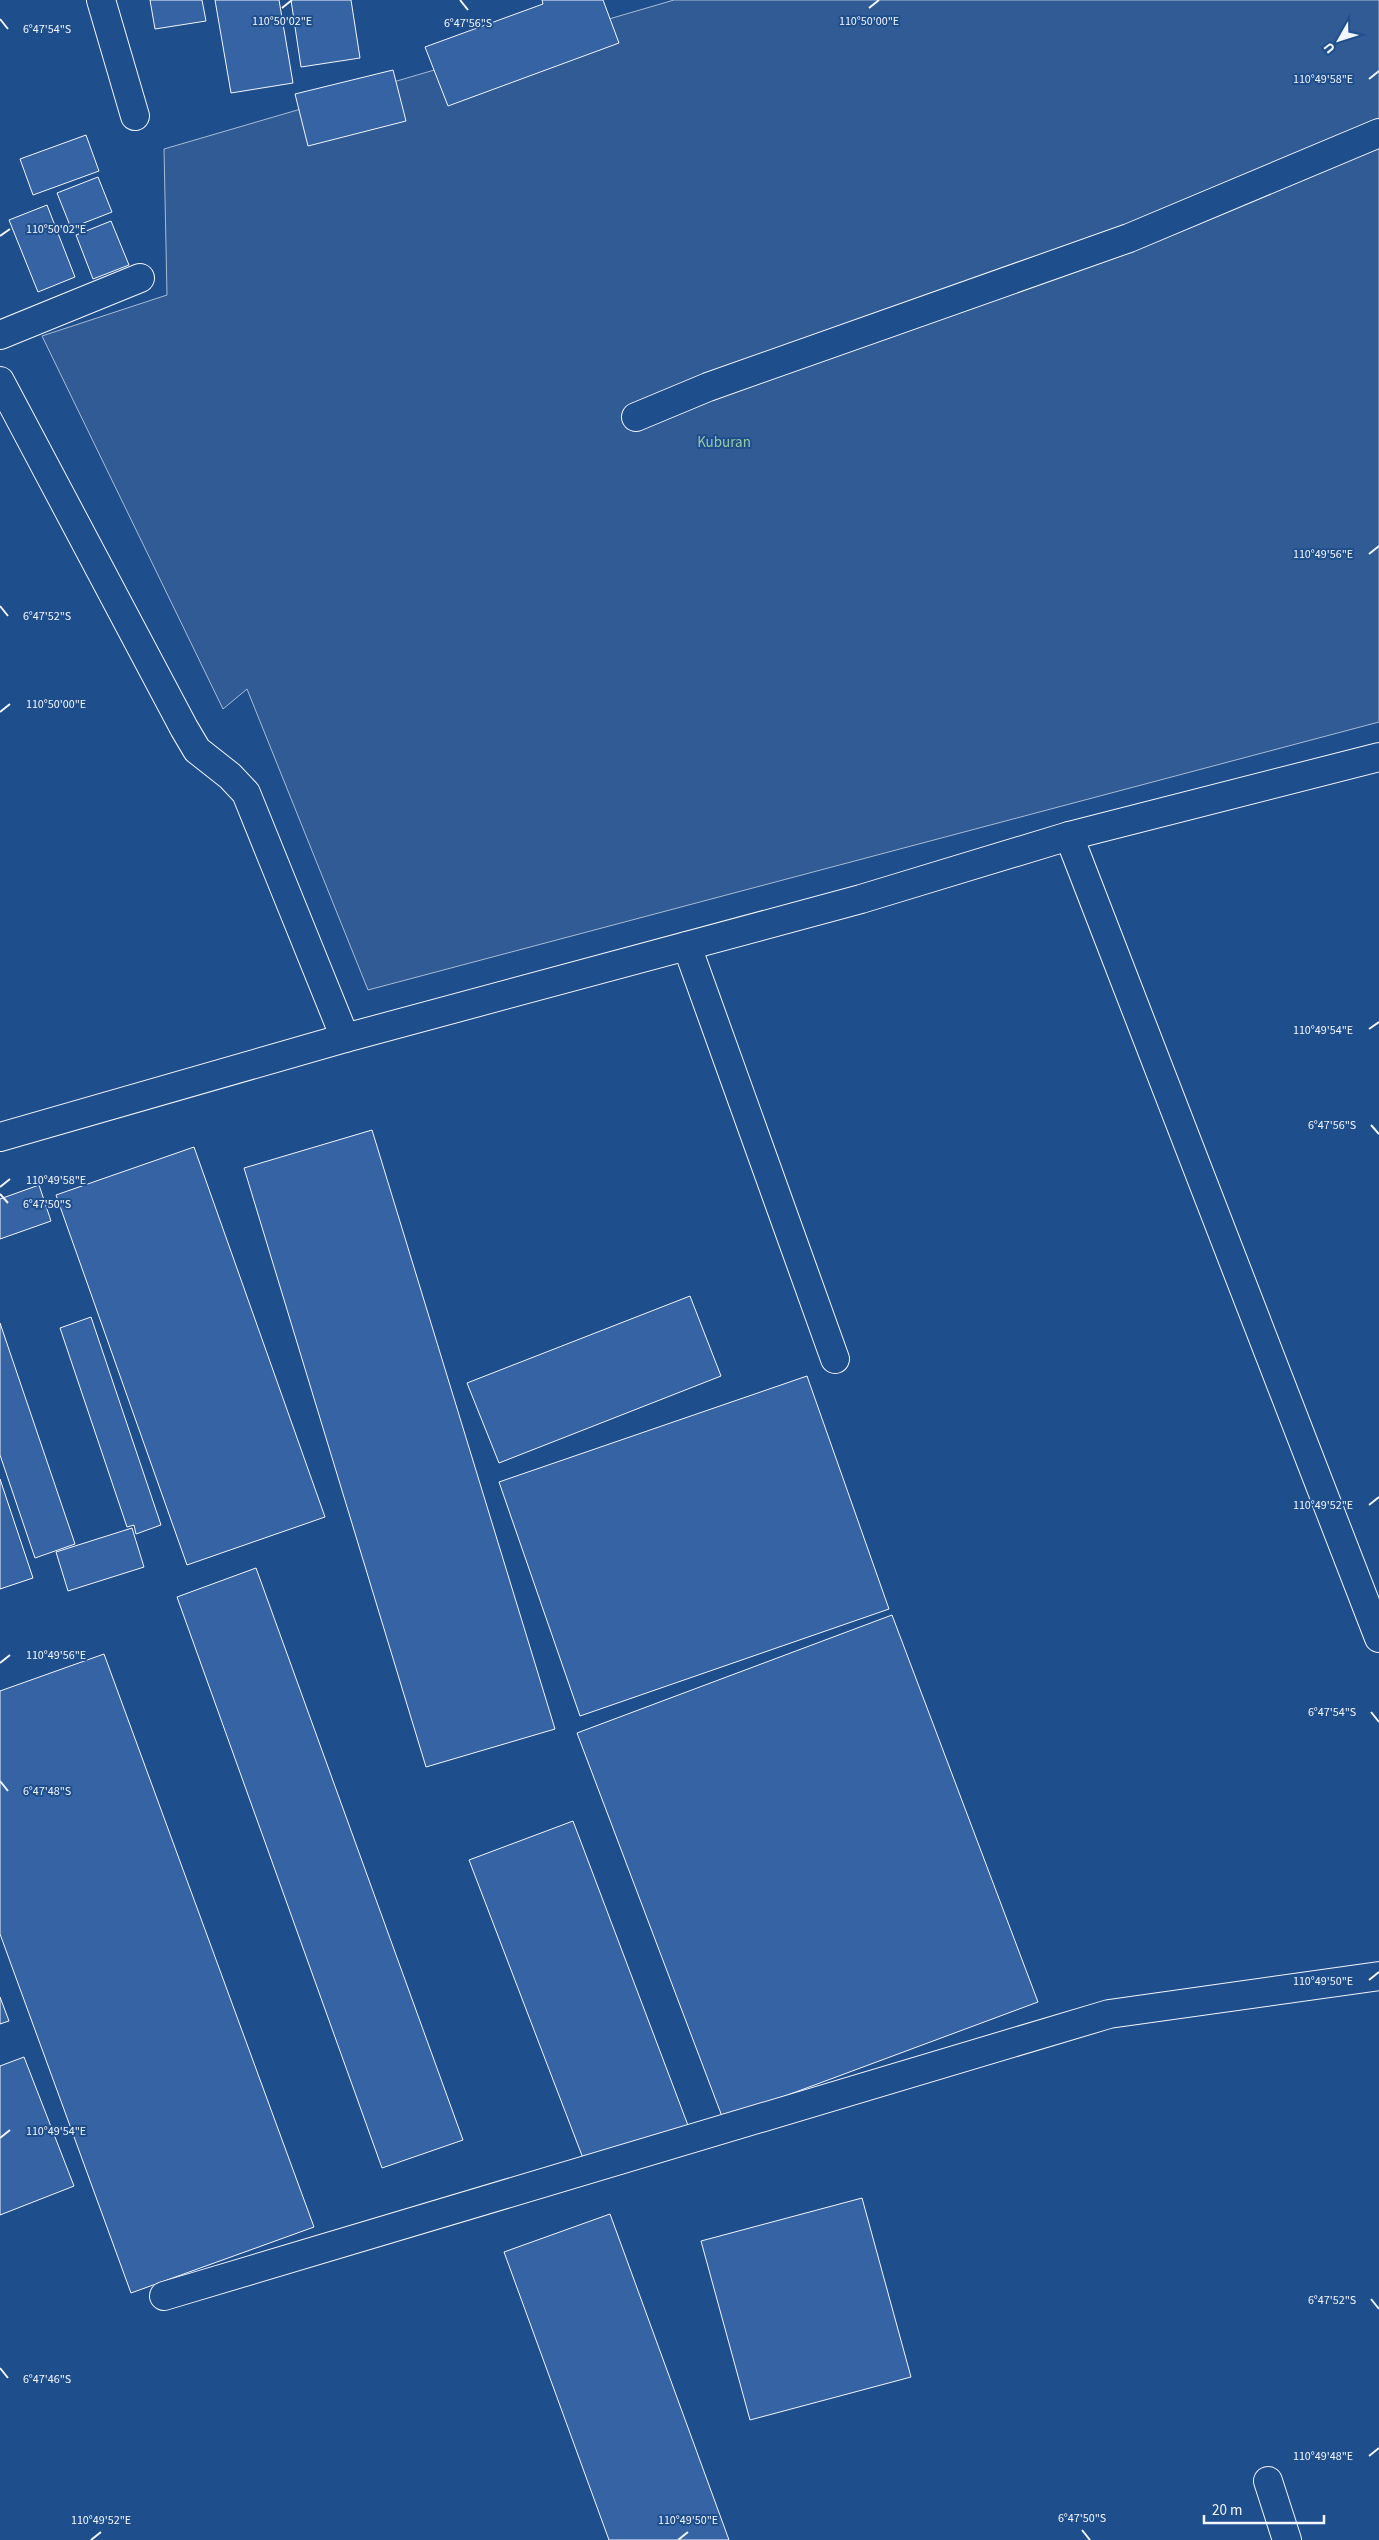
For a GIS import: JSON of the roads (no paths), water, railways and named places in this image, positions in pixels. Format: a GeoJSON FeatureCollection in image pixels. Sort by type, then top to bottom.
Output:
{"type":"FeatureCollection","features":[{"type":"Feature","properties":{"kind":"street"},"geometry":{"type":"LineString","coordinates":[[101,0],[135,116]]}},
{"type":"Feature","properties":{"kind":"street"},"geometry":{"type":"LineString","coordinates":[[636,417],[708,387],[1129,238],[1379,133]]}},
{"type":"Feature","properties":{"kind":"street"},"geometry":{"type":"LineString","coordinates":[[0,334],[140,278]]}},
{"type":"Feature","properties":{"kind":"street"},"geometry":{"type":"LineString","coordinates":[[0,381],[197,750],[230,776],[246,793],[345,1038]]}},
{"type":"Feature","properties":{"kind":"street"},"geometry":{"type":"LineString","coordinates":[[0,1137],[345,1038],[861,899],[1069,836],[1379,757]]}},
{"type":"Feature","properties":{"kind":"street"},"geometry":{"type":"LineString","coordinates":[[1069,836],[1379,1638]]}},
{"type":"Feature","properties":{"kind":"street"},"geometry":{"type":"LineString","coordinates":[[687,946],[835,1359]]}},
{"type":"Feature","properties":{"kind":"street"},"geometry":{"type":"LineString","coordinates":[[164,2296],[1109,2014],[1379,1976]]}},
{"type":"Feature","properties":{"kind":"street"},"geometry":{"type":"LineString","coordinates":[[1268,2481],[1287,2540]]}},
{"type":"Feature","properties":{"kind":"park label","name":"Kuburan"},"geometry":{"type":"Point","coordinates":[724,442]}}]}
